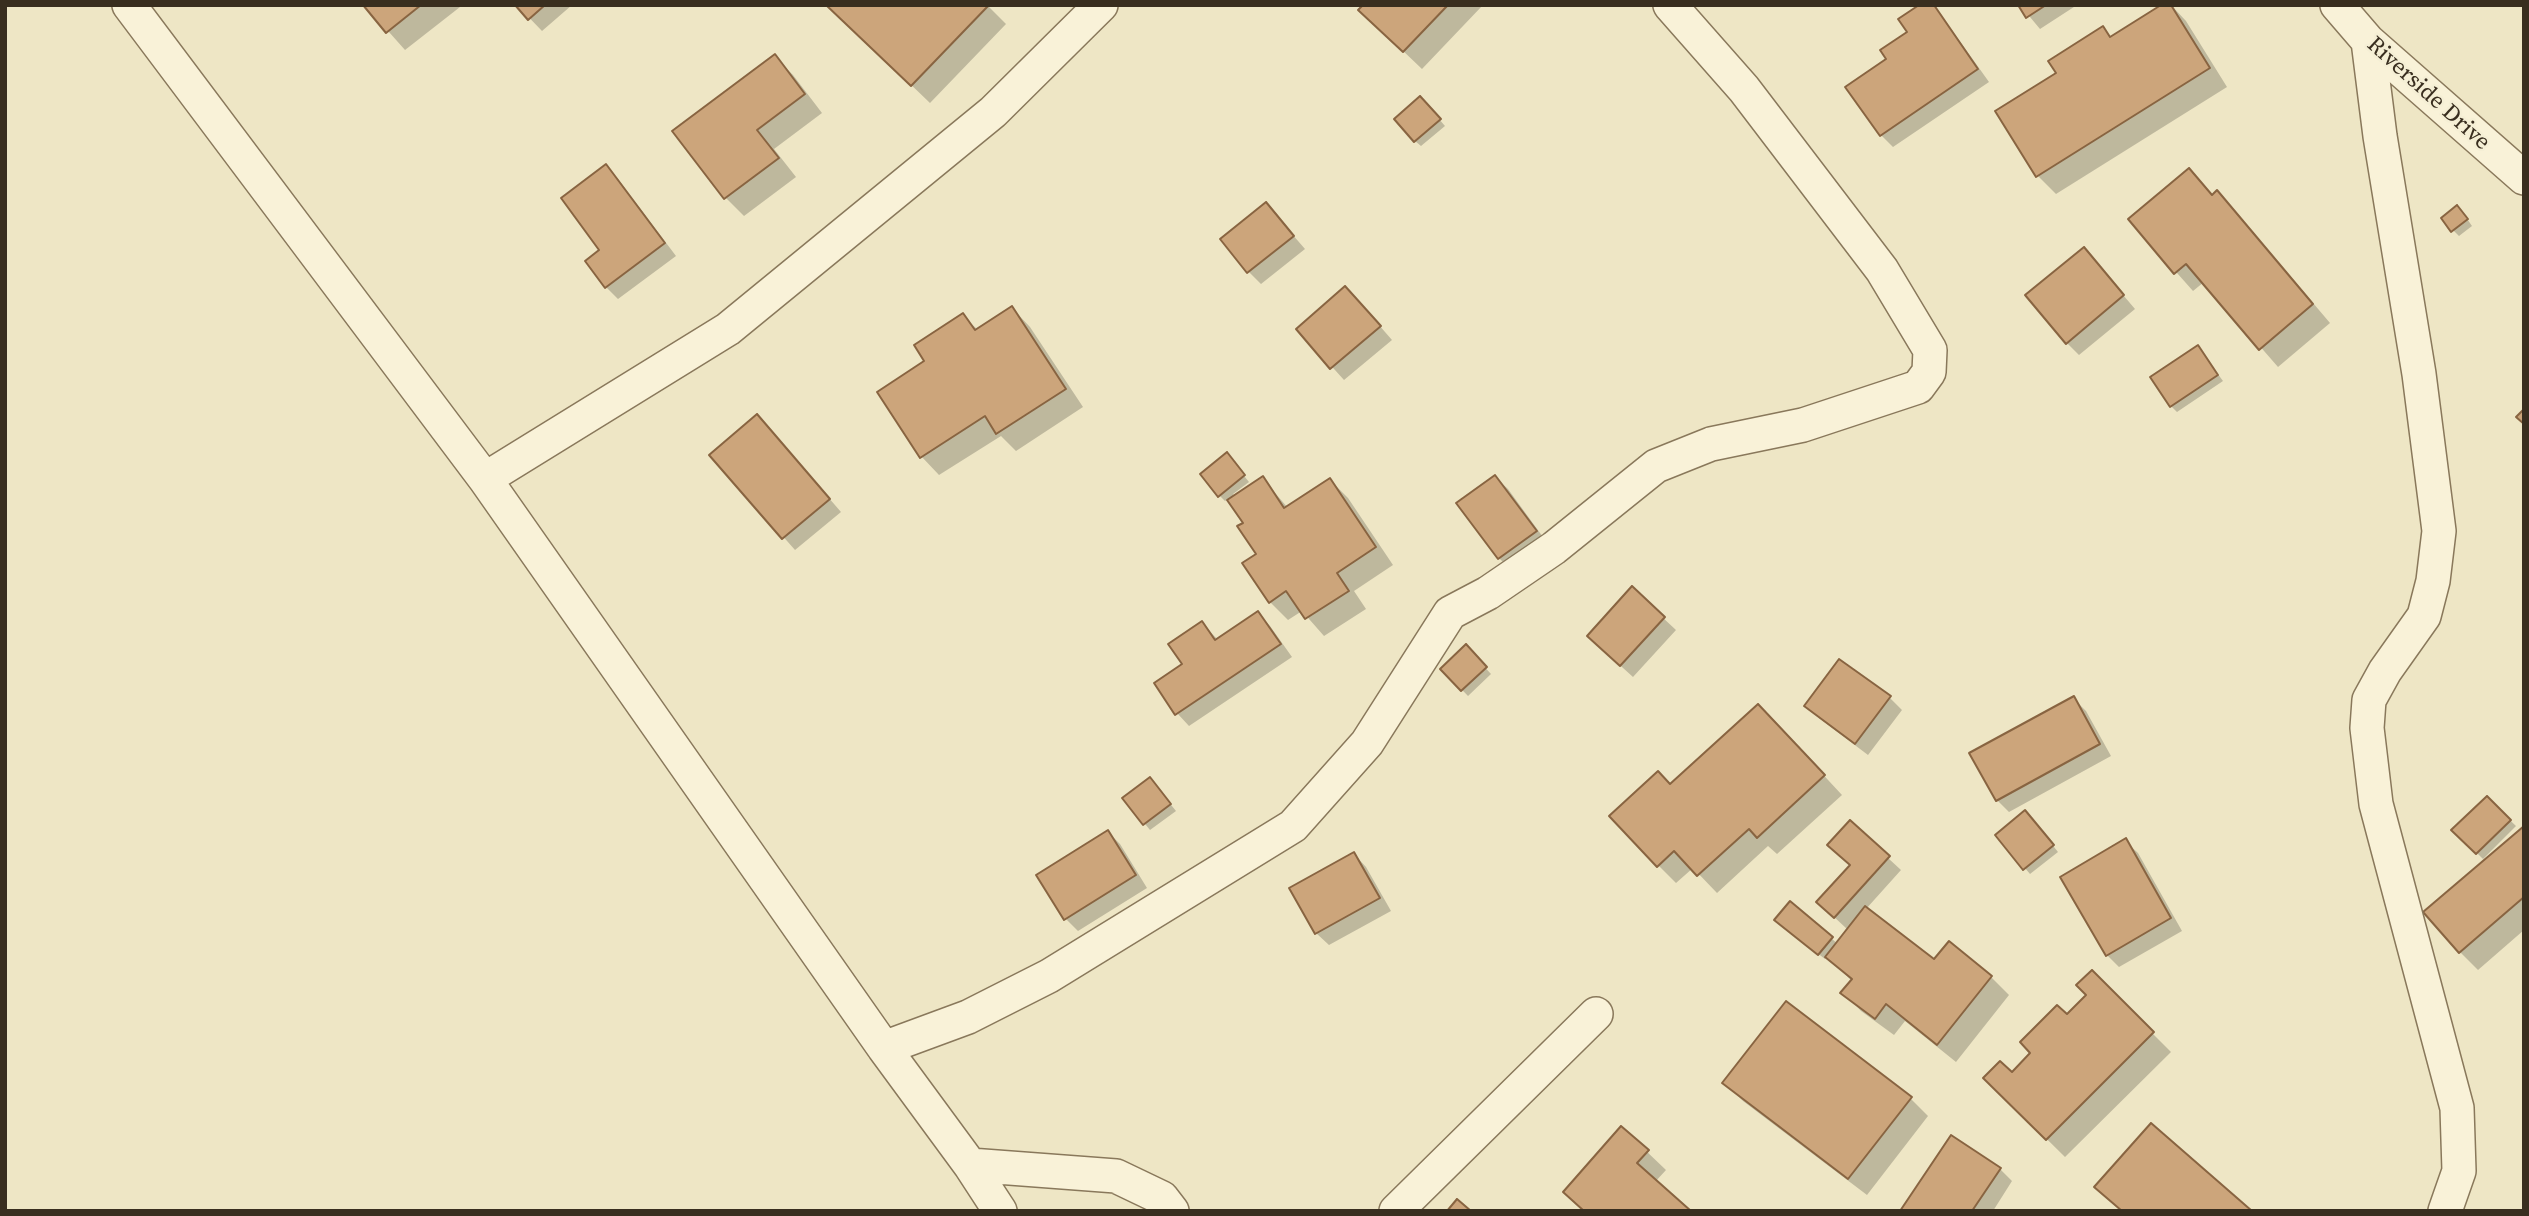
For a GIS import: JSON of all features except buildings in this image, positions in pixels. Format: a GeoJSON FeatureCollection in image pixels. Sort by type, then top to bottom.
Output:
{"type":"FeatureCollection","features":[{"type":"Feature","properties":{"kind":"street"},"geometry":{"type":"LineString","coordinates":[[129,5],[485,478],[1000,1211]]}},
{"type":"Feature","properties":{"kind":"street"},"geometry":{"type":"LineString","coordinates":[[485,478],[728,329],[993,112],[1101,5]]}},
{"type":"Feature","properties":{"kind":"street"},"geometry":{"type":"LineString","coordinates":[[884,1048],[968,1017],[1049,976],[1293,826],[1367,743],[1450,613],[1488,593],[1554,548],[1656,466],[1711,444],[1803,425],[1918,387],[1929,372],[1930,350],[1882,270],[1744,89],[1670,5]]}},
{"type":"Feature","properties":{"kind":"street","name":"Riverside Drive"},"geometry":{"type":"LineString","coordinates":[[2337,5],[2368,41],[2524,178]]}},
{"type":"Feature","properties":{"kind":"street"},"geometry":{"type":"LineString","coordinates":[[2368,41],[2380,136],[2420,374],[2439,531],[2433,581],[2424,616],[2385,671],[2369,700],[2367,728],[2376,804],[2457,1108],[2459,1171],[2445,1211]]}},
{"type":"Feature","properties":{"kind":"street"},"geometry":{"type":"LineString","coordinates":[[1396,1211],[1596,1014]]}},
{"type":"Feature","properties":{"kind":"street"},"geometry":{"type":"LineString","coordinates":[[970,1165],[1116,1176],[1162,1198],[1172,1211]]}}]}
